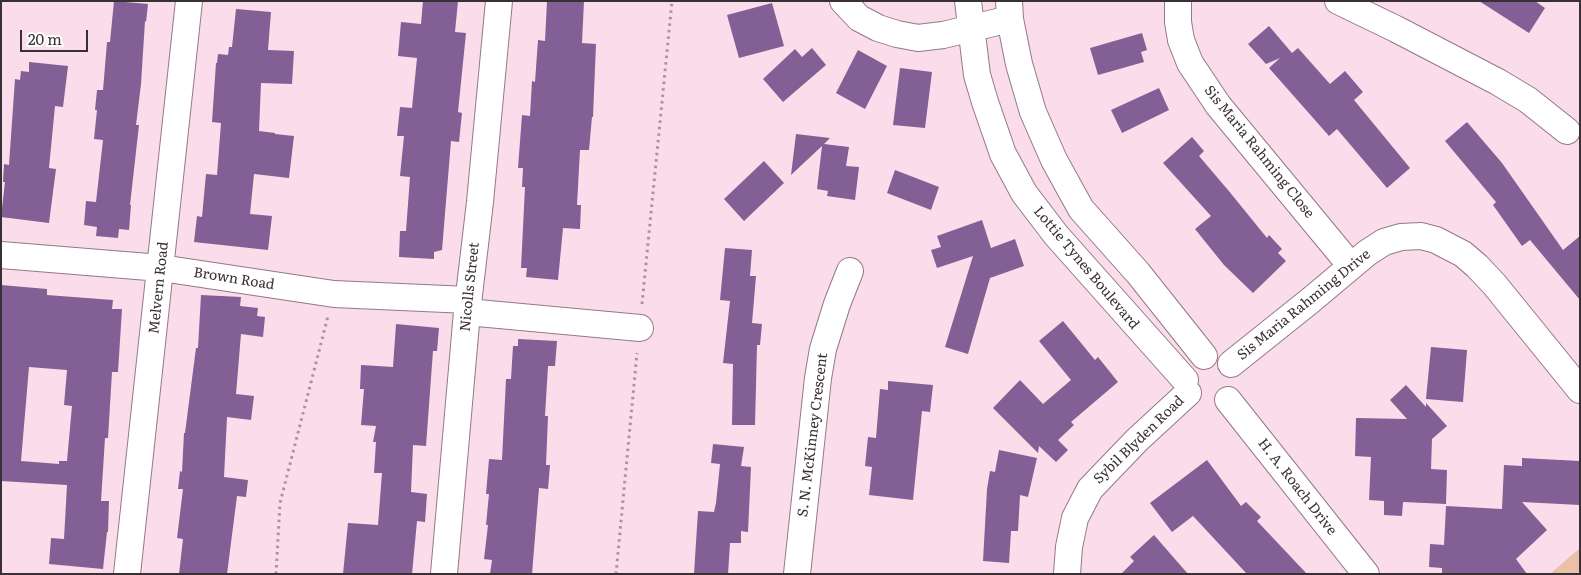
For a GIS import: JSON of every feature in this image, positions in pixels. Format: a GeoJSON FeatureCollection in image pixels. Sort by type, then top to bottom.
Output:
{"type":"FeatureCollection","features":[{"type":"Feature","properties":{"kind":"street","name":"Melvern Road"},"geometry":{"type":"LineString","coordinates":[[128,574],[189,1]]}},
{"type":"Feature","properties":{"kind":"street","name":"Nicolls Street"},"geometry":{"type":"LineString","coordinates":[[444,574],[467,306],[480,202],[499,1]]}},
{"type":"Feature","properties":{"kind":"street"},"geometry":{"type":"LineString","coordinates":[[843,1],[859,18],[878,28],[918,38],[932,37],[970,28],[1009,10],[1019,64],[1033,112],[1054,160],[1081,210],[1138,273],[1204,356]]}},
{"type":"Feature","properties":{"kind":"street","name":"Lottie Tynes Boulevard"},"geometry":{"type":"LineString","coordinates":[[968,1],[977,75],[1003,154],[1024,193],[1056,235],[1186,386]]}},
{"type":"Feature","properties":{"kind":"street","name":"Sis Maria Rahming Close"},"geometry":{"type":"LineString","coordinates":[[1178,1],[1178,22],[1190,64],[1218,105],[1351,266]]}},
{"type":"Feature","properties":{"kind":"street"},"geometry":{"type":"LineString","coordinates":[[1338,1],[1498,82],[1528,100],[1567,131]]}},
{"type":"Feature","properties":{"kind":"street","name":"Sis Maria Rahming Drive"},"geometry":{"type":"LineString","coordinates":[[1230,364],[1367,253],[1384,242],[1401,237],[1421,236],[1436,240],[1463,254],[1478,266],[1580,390]]}},
{"type":"Feature","properties":{"kind":"street","name":"Brown Road"},"geometry":{"type":"LineString","coordinates":[[1,255],[161,268],[334,294],[467,306],[640,328]]}},
{"type":"Feature","properties":{"kind":"street","name":"S. N. McKinney Crescent"},"geometry":{"type":"LineString","coordinates":[[797,574],[818,378],[823,349],[834,312],[850,272]]}},
{"type":"Feature","properties":{"kind":"street"},"geometry":{"type":"LineString","coordinates":[[1204,356],[1218,356],[1230,364],[1235,373],[1234,392],[1228,400],[1214,406],[1206,406],[1192,399],[1186,386],[1187,369],[1194,361],[1204,356]]}},
{"type":"Feature","properties":{"kind":"street","name":"Sybil Blyden Road"},"geometry":{"type":"LineString","coordinates":[[1067,574],[1069,547],[1076,518],[1090,489],[1186,386]]}},
{"type":"Feature","properties":{"kind":"street","name":"H. A. Roach Drive"},"geometry":{"type":"LineString","coordinates":[[1228,400],[1366,574]]}},
{"type":"Feature","properties":{"kind":"path"},"geometry":{"type":"LineString","coordinates":[[616,574],[672,1]]}},
{"type":"Feature","properties":{"kind":"path"},"geometry":{"type":"LineString","coordinates":[[276,574],[280,503],[334,294]]}},
{"type":"Feature","properties":{"kind":"shaded area"},"geometry":{"type":"Polygon","coordinates":[[[1580,548],[1580,574],[1550,574],[1580,548]]]}},
{"type":"Feature","properties":{"kind":"building"},"geometry":{"type":"Polygon","coordinates":[[[114,1],[148,4],[136,125],[139,125],[129,230],[119,229],[118,238],[96,236],[97,227],[84,225],[86,201],[96,202],[103,140],[94,139],[97,110],[95,110],[97,90],[103,90],[107,42],[110,42],[114,1]]]}},
{"type":"Feature","properties":{"kind":"building"},"geometry":{"type":"Polygon","coordinates":[[[423,1],[458,1],[455,32],[466,33],[458,112],[462,113],[459,142],[451,141],[442,250],[434,252],[434,259],[399,257],[400,231],[406,231],[410,177],[400,176],[404,136],[397,136],[400,107],[412,108],[417,58],[398,56],[401,22],[421,24],[423,1]]]}},
{"type":"Feature","properties":{"kind":"building"},"geometry":{"type":"Polygon","coordinates":[[[547,1],[584,1],[582,43],[596,44],[593,117],[589,150],[580,150],[577,205],[581,205],[580,229],[563,228],[558,280],[526,277],[527,268],[521,268],[525,187],[522,187],[523,168],[518,168],[522,115],[530,116],[532,81],[535,82],[538,40],[545,41],[547,1]]]}},
{"type":"Feature","properties":{"kind":"building"},"geometry":{"type":"Polygon","coordinates":[[[1479,1],[1535,1],[1545,8],[1529,33],[1479,1]]]}},
{"type":"Feature","properties":{"kind":"building"},"geometry":{"type":"Polygon","coordinates":[[[772,3],[784,46],[739,58],[727,15],[772,3]]]}},
{"type":"Feature","properties":{"kind":"building"},"geometry":{"type":"Polygon","coordinates":[[[236,9],[271,12],[268,50],[294,51],[292,84],[261,83],[259,131],[294,136],[289,178],[254,174],[250,214],[272,216],[268,250],[194,242],[197,216],[202,217],[206,174],[217,175],[221,123],[212,122],[216,63],[218,54],[228,55],[229,47],[232,47],[236,9]]]}},
{"type":"Feature","properties":{"kind":"building"},"geometry":{"type":"Polygon","coordinates":[[[1269,26],[1292,53],[1298,48],[1330,84],[1345,71],[1363,92],[1354,100],[1410,168],[1387,188],[1337,129],[1329,136],[1269,68],[1280,58],[1266,64],[1248,44],[1269,26]]]}},
{"type":"Feature","properties":{"kind":"building"},"geometry":{"type":"Polygon","coordinates":[[[1142,33],[1147,50],[1141,52],[1144,62],[1098,75],[1090,48],[1142,33]]]}},
{"type":"Feature","properties":{"kind":"building"},"geometry":{"type":"Polygon","coordinates":[[[812,48],[826,65],[783,102],[763,79],[795,49],[802,57],[812,48]]]}},
{"type":"Feature","properties":{"kind":"building"},"geometry":{"type":"Polygon","coordinates":[[[858,50],[887,66],[865,109],[836,93],[858,50]]]}},
{"type":"Feature","properties":{"kind":"building"},"geometry":{"type":"Polygon","coordinates":[[[29,62],[68,66],[63,107],[55,106],[49,168],[56,169],[49,223],[1,217],[5,182],[3,182],[4,164],[9,165],[15,79],[20,80],[21,71],[29,72],[29,62]]]}},
{"type":"Feature","properties":{"kind":"building"},"geometry":{"type":"Polygon","coordinates":[[[900,68],[932,72],[925,128],[893,125],[900,68]]]}},
{"type":"Feature","properties":{"kind":"building"},"geometry":{"type":"Polygon","coordinates":[[[1159,88],[1169,110],[1122,133],[1111,110],[1159,88]]]}},
{"type":"Feature","properties":{"kind":"building"},"geometry":{"type":"Polygon","coordinates":[[[1467,122],[1502,163],[1563,250],[1580,236],[1580,300],[1530,240],[1522,246],[1493,205],[1496,202],[1445,141],[1467,122]]]}},
{"type":"Feature","properties":{"kind":"building"},"geometry":{"type":"Polygon","coordinates":[[[796,134],[830,138],[824,144],[849,147],[846,166],[859,167],[855,200],[827,196],[828,191],[817,189],[822,146],[791,175],[796,134]]]}},
{"type":"Feature","properties":{"kind":"building"},"geometry":{"type":"Polygon","coordinates":[[[1192,137],[1204,151],[1199,156],[1267,238],[1269,235],[1282,249],[1278,253],[1286,261],[1253,293],[1224,265],[1195,229],[1211,216],[1163,163],[1192,137]]]}},
{"type":"Feature","properties":{"kind":"building"},"geometry":{"type":"Polygon","coordinates":[[[764,161],[784,183],[744,221],[724,199],[764,161]]]}},
{"type":"Feature","properties":{"kind":"building"},"geometry":{"type":"Polygon","coordinates":[[[895,170],[939,187],[931,210],[887,193],[895,170]]]}},
{"type":"Feature","properties":{"kind":"building"},"geometry":{"type":"Polygon","coordinates":[[[982,220],[991,248],[1015,239],[1024,266],[990,278],[968,354],[945,347],[973,256],[937,268],[931,250],[941,247],[937,236],[982,220]]]}},
{"type":"Feature","properties":{"kind":"building"},"geometry":{"type":"Polygon","coordinates":[[[725,248],[752,250],[750,276],[756,276],[752,323],[762,324],[760,345],[757,345],[755,425],[732,425],[733,364],[723,363],[730,301],[720,300],[725,248]]]}},
{"type":"Feature","properties":{"kind":"building"},"geometry":{"type":"Polygon","coordinates":[[[1,285],[47,289],[47,295],[113,300],[112,309],[122,309],[118,372],[112,372],[108,438],[105,438],[101,501],[109,501],[108,532],[103,569],[49,564],[51,538],[64,539],[67,485],[1,481],[1,285]],[[29,367],[21,461],[59,464],[59,461],[67,461],[72,406],[64,405],[67,370],[29,367]]]}},
{"type":"Feature","properties":{"kind":"building"},"geometry":{"type":"Polygon","coordinates":[[[201,295],[241,297],[240,306],[258,308],[257,316],[265,317],[263,337],[241,334],[236,394],[254,396],[251,420],[227,417],[224,477],[248,480],[246,497],[237,496],[227,574],[179,574],[183,539],[177,538],[183,489],[178,489],[180,471],[182,472],[184,433],[196,348],[198,348],[201,295]]]}},
{"type":"Feature","properties":{"kind":"building"},"geometry":{"type":"Polygon","coordinates":[[[1063,321],[1095,360],[1098,357],[1118,382],[1071,422],[1074,425],[1058,440],[1068,450],[1056,462],[1039,446],[1038,453],[993,408],[1020,380],[1043,404],[1071,380],[1039,341],[1063,321]]]}},
{"type":"Feature","properties":{"kind":"building"},"geometry":{"type":"Polygon","coordinates":[[[396,324],[439,328],[437,351],[433,351],[426,446],[413,445],[411,492],[427,494],[425,522],[417,521],[412,574],[343,574],[348,523],[378,525],[382,473],[374,473],[376,442],[373,442],[376,426],[361,425],[364,389],[360,389],[361,365],[393,367],[396,324]]]}},
{"type":"Feature","properties":{"kind":"building"},"geometry":{"type":"Polygon","coordinates":[[[518,339],[557,341],[555,366],[548,366],[545,416],[548,416],[546,465],[550,465],[548,489],[539,488],[532,574],[490,574],[492,560],[484,559],[488,525],[486,525],[489,494],[486,494],[489,459],[502,460],[506,379],[511,379],[513,346],[518,346],[518,339]]]}},
{"type":"Feature","properties":{"kind":"building"},"geometry":{"type":"Polygon","coordinates":[[[1431,347],[1467,350],[1463,402],[1426,399],[1431,347]]]}},
{"type":"Feature","properties":{"kind":"building"},"geometry":{"type":"Polygon","coordinates":[[[888,381],[933,385],[930,412],[922,411],[913,500],[869,495],[872,467],[865,466],[868,437],[876,438],[880,389],[888,390],[888,381]]]}},
{"type":"Feature","properties":{"kind":"building"},"geometry":{"type":"Polygon","coordinates":[[[1406,385],[1447,426],[1432,439],[1431,469],[1447,470],[1446,504],[1403,502],[1402,516],[1384,515],[1384,501],[1369,500],[1371,457],[1355,456],[1356,418],[1407,419],[1390,400],[1406,385]]]}},
{"type":"Feature","properties":{"kind":"building"},"geometry":{"type":"Polygon","coordinates":[[[713,444],[744,447],[741,466],[751,467],[748,532],[741,531],[741,543],[730,543],[728,574],[694,574],[698,511],[714,512],[716,503],[720,464],[711,463],[713,444]]]}},
{"type":"Feature","properties":{"kind":"building"},"geometry":{"type":"Polygon","coordinates":[[[999,450],[1037,458],[1028,497],[1020,495],[1018,531],[1011,531],[1009,563],[983,561],[987,489],[990,471],[995,472],[999,450]]]}},
{"type":"Feature","properties":{"kind":"building"},"geometry":{"type":"Polygon","coordinates":[[[1522,458],[1580,461],[1580,505],[1522,502],[1547,530],[1516,559],[1527,574],[1442,574],[1442,568],[1429,567],[1430,544],[1444,545],[1446,506],[1502,509],[1504,465],[1522,466],[1522,458]]]}},
{"type":"Feature","properties":{"kind":"building"},"geometry":{"type":"Polygon","coordinates":[[[1207,460],[1241,506],[1246,502],[1261,517],[1257,521],[1307,574],[1247,574],[1193,516],[1172,532],[1150,503],[1207,460]]]}},
{"type":"Feature","properties":{"kind":"building"},"geometry":{"type":"Polygon","coordinates":[[[1154,535],[1188,574],[1121,574],[1134,561],[1130,557],[1154,535]]]}}]}
